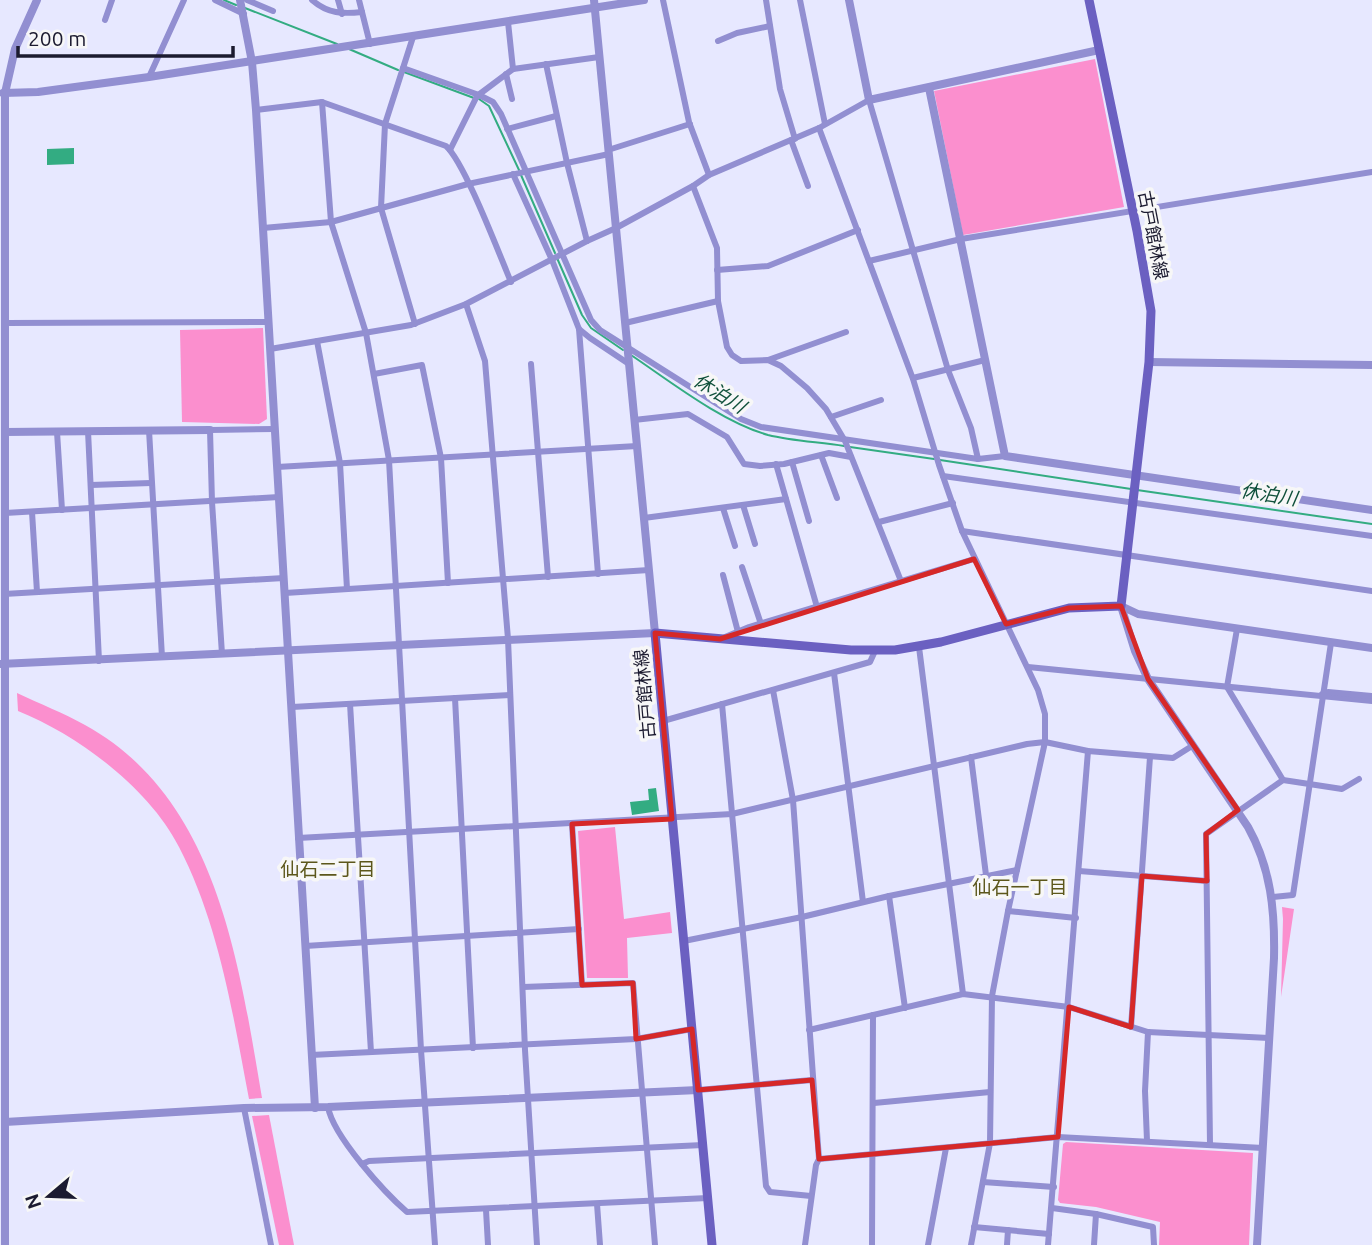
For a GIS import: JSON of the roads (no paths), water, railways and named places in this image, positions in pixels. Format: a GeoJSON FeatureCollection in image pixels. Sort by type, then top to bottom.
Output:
{"type":"FeatureCollection","features":[{"type":"Feature","properties":{"kind":"main road","name":"古戸館林線"},"geometry":{"type":"LineString","coordinates":[[1089,0],[1133,209],[1151,311],[1149,362],[1132,500]]}},
{"type":"Feature","properties":{"kind":"main road"},"geometry":{"type":"LineString","coordinates":[[1121,606],[1132,500]]}},
{"type":"Feature","properties":{"kind":"main road","name":"古戸館林線"},"geometry":{"type":"LineString","coordinates":[[712,1245],[655,633],[875,651],[919,647],[1077,607],[1121,606]]}},
{"type":"Feature","properties":{"kind":"street"},"geometry":{"type":"LineString","coordinates":[[5,1245],[3,93],[15,49],[37,0]]}},
{"type":"Feature","properties":{"kind":"street"},"geometry":{"type":"LineString","coordinates":[[105,20],[112,0]]}},
{"type":"Feature","properties":{"kind":"street"},"geometry":{"type":"LineString","coordinates":[[149,77],[184,0]]}},
{"type":"Feature","properties":{"kind":"street"},"geometry":{"type":"LineString","coordinates":[[215,0],[243,12]]}},
{"type":"Feature","properties":{"kind":"street"},"geometry":{"type":"LineString","coordinates":[[240,0],[252,62],[256,110],[315,1108]]}},
{"type":"Feature","properties":{"kind":"street"},"geometry":{"type":"LineString","coordinates":[[247,0],[273,10]]}},
{"type":"Feature","properties":{"kind":"street"},"geometry":{"type":"LineString","coordinates":[[312,0],[329,11],[342,14],[362,12]]}},
{"type":"Feature","properties":{"kind":"street"},"geometry":{"type":"LineString","coordinates":[[338,0],[342,14]]}},
{"type":"Feature","properties":{"kind":"street"},"geometry":{"type":"LineString","coordinates":[[359,0],[370,44]]}},
{"type":"Feature","properties":{"kind":"street"},"geometry":{"type":"LineString","coordinates":[[3,93],[38,92],[149,77],[508,22],[594,4],[644,0]]}},
{"type":"Feature","properties":{"kind":"street"},"geometry":{"type":"LineString","coordinates":[[663,0],[690,124],[709,175]]}},
{"type":"Feature","properties":{"kind":"street"},"geometry":{"type":"LineString","coordinates":[[766,0],[780,89],[808,186]]}},
{"type":"Feature","properties":{"kind":"street"},"geometry":{"type":"LineString","coordinates":[[800,0],[822,126],[913,378],[935,454],[962,531],[1028,667],[1045,714],[1045,743],[992,996],[990,1143],[971,1245]]}},
{"type":"Feature","properties":{"kind":"street"},"geometry":{"type":"LineString","coordinates":[[849,0],[869,100],[948,370],[971,428],[978,459]]}},
{"type":"Feature","properties":{"kind":"street"},"geometry":{"type":"LineString","coordinates":[[2,664],[655,633],[594,4]]}},
{"type":"Feature","properties":{"kind":"street"},"geometry":{"type":"LineString","coordinates":[[508,22],[512,99]]}},
{"type":"Feature","properties":{"kind":"street"},"geometry":{"type":"LineString","coordinates":[[718,41],[737,33],[770,26]]}},
{"type":"Feature","properties":{"kind":"street"},"geometry":{"type":"LineString","coordinates":[[413,37],[384,124],[382,208],[415,324]]}},
{"type":"Feature","properties":{"kind":"street"},"geometry":{"type":"LineString","coordinates":[[270,349],[415,324],[466,304],[616,228],[709,175],[793,140],[869,100],[1099,50]]}},
{"type":"Feature","properties":{"kind":"street"},"geometry":{"type":"LineString","coordinates":[[450,150],[478,95],[510,71],[599,57]]}},
{"type":"Feature","properties":{"kind":"street"},"geometry":{"type":"LineString","coordinates":[[546,64],[587,241]]}},
{"type":"Feature","properties":{"kind":"street"},"geometry":{"type":"LineString","coordinates":[[401,71],[493,102],[525,171],[557,257],[579,329],[598,574]]}},
{"type":"Feature","properties":{"kind":"street"},"geometry":{"type":"LineString","coordinates":[[929,88],[1005,456]]}},
{"type":"Feature","properties":{"kind":"street"},"geometry":{"type":"LineString","coordinates":[[256,110],[321,102],[450,150],[511,282]]}},
{"type":"Feature","properties":{"kind":"street"},"geometry":{"type":"LineString","coordinates":[[321,102],[331,222],[366,333],[389,460],[421,1050],[435,1245]]}},
{"type":"Feature","properties":{"kind":"street"},"geometry":{"type":"LineString","coordinates":[[507,129],[556,116]]}},
{"type":"Feature","properties":{"kind":"street"},"geometry":{"type":"LineString","coordinates":[[263,228],[331,222],[468,184],[609,152],[690,124]]}},
{"type":"Feature","properties":{"kind":"street"},"geometry":{"type":"LineString","coordinates":[[869,261],[961,239],[1372,172]]}},
{"type":"Feature","properties":{"kind":"street"},"geometry":{"type":"LineString","coordinates":[[514,174],[591,320],[628,355]]}},
{"type":"Feature","properties":{"kind":"street"},"geometry":{"type":"LineString","coordinates":[[693,186],[717,248],[718,301],[727,348],[732,355],[741,361],[768,360],[846,332]]}},
{"type":"Feature","properties":{"kind":"street"},"geometry":{"type":"LineString","coordinates":[[717,270],[768,265],[858,230]]}},
{"type":"Feature","properties":{"kind":"street"},"geometry":{"type":"LineString","coordinates":[[625,323],[718,301]]}},
{"type":"Feature","properties":{"kind":"street"},"geometry":{"type":"LineString","coordinates":[[466,304],[485,361],[508,639],[525,1045],[537,1245]]}},
{"type":"Feature","properties":{"kind":"street"},"geometry":{"type":"LineString","coordinates":[[3,323],[269,322]]}},
{"type":"Feature","properties":{"kind":"street"},"geometry":{"type":"LineString","coordinates":[[579,329],[590,338],[628,355],[741,419],[761,427],[935,454],[978,459],[1005,456],[1372,510]]}},
{"type":"Feature","properties":{"kind":"street"},"geometry":{"type":"LineString","coordinates":[[317,341],[340,463],[347,589]]}},
{"type":"Feature","properties":{"kind":"street"},"geometry":{"type":"LineString","coordinates":[[768,360],[780,366],[807,388],[831,417],[845,441],[901,581]]}},
{"type":"Feature","properties":{"kind":"street"},"geometry":{"type":"LineString","coordinates":[[913,378],[985,360]]}},
{"type":"Feature","properties":{"kind":"street"},"geometry":{"type":"LineString","coordinates":[[1149,362],[1372,365]]}},
{"type":"Feature","properties":{"kind":"street"},"geometry":{"type":"LineString","coordinates":[[531,364],[548,577]]}},
{"type":"Feature","properties":{"kind":"street"},"geometry":{"type":"LineString","coordinates":[[374,374],[422,365],[441,458],[448,583]]}},
{"type":"Feature","properties":{"kind":"street"},"geometry":{"type":"LineString","coordinates":[[831,417],[881,400]]}},
{"type":"Feature","properties":{"kind":"street"},"geometry":{"type":"LineString","coordinates":[[634,420],[688,414],[727,437],[744,464],[776,464],[829,453],[850,454]]}},
{"type":"Feature","properties":{"kind":"street"},"geometry":{"type":"LineString","coordinates":[[3,435],[88,431],[274,429]]}},
{"type":"Feature","properties":{"kind":"street"},"geometry":{"type":"LineString","coordinates":[[149,430],[162,657]]}},
{"type":"Feature","properties":{"kind":"street"},"geometry":{"type":"LineString","coordinates":[[210,430],[222,654]]}},
{"type":"Feature","properties":{"kind":"street"},"geometry":{"type":"LineString","coordinates":[[88,431],[99,661]]}},
{"type":"Feature","properties":{"kind":"street"},"geometry":{"type":"LineString","coordinates":[[57,432],[62,510]]}},
{"type":"Feature","properties":{"kind":"street"},"geometry":{"type":"LineString","coordinates":[[277,467],[637,446]]}},
{"type":"Feature","properties":{"kind":"street"},"geometry":{"type":"LineString","coordinates":[[821,455],[836,498]]}},
{"type":"Feature","properties":{"kind":"street"},"geometry":{"type":"LineString","coordinates":[[792,462],[809,522]]}},
{"type":"Feature","properties":{"kind":"street"},"geometry":{"type":"LineString","coordinates":[[776,464],[817,607]]}},
{"type":"Feature","properties":{"kind":"street"},"geometry":{"type":"LineString","coordinates":[[943,475],[1372,536]]}},
{"type":"Feature","properties":{"kind":"street"},"geometry":{"type":"LineString","coordinates":[[91,485],[152,482]]}},
{"type":"Feature","properties":{"kind":"street"},"geometry":{"type":"LineString","coordinates":[[5,513],[279,498]]}},
{"type":"Feature","properties":{"kind":"street"},"geometry":{"type":"LineString","coordinates":[[644,518],[786,499]]}},
{"type":"Feature","properties":{"kind":"street"},"geometry":{"type":"LineString","coordinates":[[879,522],[953,503]]}},
{"type":"Feature","properties":{"kind":"street"},"geometry":{"type":"LineString","coordinates":[[743,505],[755,544]]}},
{"type":"Feature","properties":{"kind":"street"},"geometry":{"type":"LineString","coordinates":[[723,508],[735,547]]}},
{"type":"Feature","properties":{"kind":"street"},"geometry":{"type":"LineString","coordinates":[[32,512],[37,592]]}},
{"type":"Feature","properties":{"kind":"street"},"geometry":{"type":"LineString","coordinates":[[962,531],[1372,591]]}},
{"type":"Feature","properties":{"kind":"street"},"geometry":{"type":"LineString","coordinates":[[720,639],[974,559]]}},
{"type":"Feature","properties":{"kind":"street"},"geometry":{"type":"LineString","coordinates":[[742,566],[761,624]]}},
{"type":"Feature","properties":{"kind":"street"},"geometry":{"type":"LineString","coordinates":[[285,593],[649,570]]}},
{"type":"Feature","properties":{"kind":"street"},"geometry":{"type":"LineString","coordinates":[[723,575],[738,632]]}},
{"type":"Feature","properties":{"kind":"street"},"geometry":{"type":"LineString","coordinates":[[4,594],[284,578]]}},
{"type":"Feature","properties":{"kind":"street"},"geometry":{"type":"LineString","coordinates":[[1121,606],[1138,614],[1372,648]]}},
{"type":"Feature","properties":{"kind":"street"},"geometry":{"type":"LineString","coordinates":[[1121,606],[1147,679],[1238,810],[1259,849],[1273,897],[1275,933],[1257,1245]]}},
{"type":"Feature","properties":{"kind":"street"},"geometry":{"type":"LineString","coordinates":[[1237,629],[1227,687],[1283,780]]}},
{"type":"Feature","properties":{"kind":"street"},"geometry":{"type":"LineString","coordinates":[[1273,897],[1293,895],[1331,643]]}},
{"type":"Feature","properties":{"kind":"street"},"geometry":{"type":"LineString","coordinates":[[919,647],[963,994]]}},
{"type":"Feature","properties":{"kind":"street"},"geometry":{"type":"LineString","coordinates":[[663,720],[870,662],[875,651]]}},
{"type":"Feature","properties":{"kind":"street"},"geometry":{"type":"LineString","coordinates":[[1028,667],[1322,694],[1328,697],[1372,698]]}},
{"type":"Feature","properties":{"kind":"street"},"geometry":{"type":"LineString","coordinates":[[834,673],[863,902]]}},
{"type":"Feature","properties":{"kind":"street"},"geometry":{"type":"LineString","coordinates":[[773,690],[793,800],[819,1159],[804,1245]]}},
{"type":"Feature","properties":{"kind":"street"},"geometry":{"type":"LineString","coordinates":[[292,707],[510,695]]}},
{"type":"Feature","properties":{"kind":"street"},"geometry":{"type":"LineString","coordinates":[[455,698],[472,1048]]}},
{"type":"Feature","properties":{"kind":"street"},"geometry":{"type":"LineString","coordinates":[[349,704],[371,1052]]}},
{"type":"Feature","properties":{"kind":"street"},"geometry":{"type":"LineString","coordinates":[[722,704],[767,1189],[770,1192],[811,1196]]}},
{"type":"Feature","properties":{"kind":"street"},"geometry":{"type":"LineString","coordinates":[[298,838],[732,814],[971,757],[1045,743],[1088,751],[1176,758],[1192,746]]}},
{"type":"Feature","properties":{"kind":"street"},"geometry":{"type":"LineString","coordinates":[[1048,1245],[1088,751]]}},
{"type":"Feature","properties":{"kind":"street"},"geometry":{"type":"LineString","coordinates":[[971,757],[986,875]]}},
{"type":"Feature","properties":{"kind":"street"},"geometry":{"type":"LineString","coordinates":[[1131,1027],[1150,757]]}},
{"type":"Feature","properties":{"kind":"street"},"geometry":{"type":"LineString","coordinates":[[1210,1144],[1206,834],[1283,780],[1342,789],[1359,779]]}},
{"type":"Feature","properties":{"kind":"street"},"geometry":{"type":"LineString","coordinates":[[572,824],[582,985]]}},
{"type":"Feature","properties":{"kind":"street"},"geometry":{"type":"LineString","coordinates":[[684,941],[1017,870]]}},
{"type":"Feature","properties":{"kind":"street"},"geometry":{"type":"LineString","coordinates":[[1079,871],[1207,881]]}},
{"type":"Feature","properties":{"kind":"street"},"geometry":{"type":"LineString","coordinates":[[889,896],[905,1008]]}},
{"type":"Feature","properties":{"kind":"street"},"geometry":{"type":"LineString","coordinates":[[1008,911],[1076,918]]}},
{"type":"Feature","properties":{"kind":"street"},"geometry":{"type":"LineString","coordinates":[[304,946],[579,929]]}},
{"type":"Feature","properties":{"kind":"street"},"geometry":{"type":"LineString","coordinates":[[523,987],[632,983],[655,1245]]}},
{"type":"Feature","properties":{"kind":"street"},"geometry":{"type":"LineString","coordinates":[[809,1030],[963,994],[1069,1007],[1148,1032],[1269,1038]]}},
{"type":"Feature","properties":{"kind":"street"},"geometry":{"type":"LineString","coordinates":[[872,1245],[873,1016]]}},
{"type":"Feature","properties":{"kind":"street"},"geometry":{"type":"LineString","coordinates":[[311,1055],[636,1039],[692,1029]]}},
{"type":"Feature","properties":{"kind":"street"},"geometry":{"type":"LineString","coordinates":[[1147,1141],[1145,1091],[1148,1032]]}},
{"type":"Feature","properties":{"kind":"street"},"geometry":{"type":"LineString","coordinates":[[5,1122],[244,1108],[315,1108],[641,1093],[812,1080]]}},
{"type":"Feature","properties":{"kind":"street"},"geometry":{"type":"LineString","coordinates":[[874,1103],[990,1092]]}},
{"type":"Feature","properties":{"kind":"street"},"geometry":{"type":"LineString","coordinates":[[328,1107],[335,1126],[362,1164],[407,1212],[708,1198]]}},
{"type":"Feature","properties":{"kind":"street"},"geometry":{"type":"LineString","coordinates":[[244,1108],[271,1245]]}},
{"type":"Feature","properties":{"kind":"street"},"geometry":{"type":"LineString","coordinates":[[819,1159],[1058,1137],[1263,1148]]}},
{"type":"Feature","properties":{"kind":"street"},"geometry":{"type":"LineString","coordinates":[[362,1164],[369,1161],[703,1144]]}},
{"type":"Feature","properties":{"kind":"street"},"geometry":{"type":"LineString","coordinates":[[928,1245],[946,1147]]}},
{"type":"Feature","properties":{"kind":"street"},"geometry":{"type":"LineString","coordinates":[[982,1182],[1054,1187]]}},
{"type":"Feature","properties":{"kind":"street"},"geometry":{"type":"LineString","coordinates":[[597,1204],[600,1245]]}},
{"type":"Feature","properties":{"kind":"street"},"geometry":{"type":"LineString","coordinates":[[1052,1208],[1096,1214],[1153,1227],[1154,1245]]}},
{"type":"Feature","properties":{"kind":"street"},"geometry":{"type":"LineString","coordinates":[[486,1210],[488,1245]]}},
{"type":"Feature","properties":{"kind":"street"},"geometry":{"type":"LineString","coordinates":[[1094,1245],[1096,1214]]}},
{"type":"Feature","properties":{"kind":"street"},"geometry":{"type":"LineString","coordinates":[[974,1227],[1049,1234]]}},
{"type":"Feature","properties":{"kind":"street"},"geometry":{"type":"LineString","coordinates":[[1007,1245],[1008,1230]]}},
{"type":"Feature","properties":{"kind":"waterway","name":"休泊川"},"geometry":{"type":"LineString","coordinates":[[224,0],[236,5]]}},
{"type":"Feature","properties":{"kind":"waterway","name":"休泊川"},"geometry":{"type":"LineString","coordinates":[[245,8],[337,44]]}},
{"type":"Feature","properties":{"kind":"waterway","name":"休泊川"},"geometry":{"type":"LineString","coordinates":[[349,49],[398,70]]}},
{"type":"Feature","properties":{"kind":"waterway","name":"休泊川"},"geometry":{"type":"LineString","coordinates":[[404,72],[474,98]]}},
{"type":"Feature","properties":{"kind":"waterway","name":"休泊川"},"geometry":{"type":"LineString","coordinates":[[479,99],[489,106],[519,170]]}},
{"type":"Feature","properties":{"kind":"waterway","name":"休泊川"},"geometry":{"type":"LineString","coordinates":[[521,175],[555,253]]}},
{"type":"Feature","properties":{"kind":"waterway","name":"休泊川"},"geometry":{"type":"LineString","coordinates":[[557,258],[582,315],[591,328],[623,350]]}},
{"type":"Feature","properties":{"kind":"waterway","name":"休泊川"},"geometry":{"type":"LineString","coordinates":[[631,355],[697,400],[751,429],[777,437],[844,446]]}},
{"type":"Feature","properties":{"kind":"waterway","name":"休泊川"},"geometry":{"type":"LineString","coordinates":[[850,447],[934,459]]}},
{"type":"Feature","properties":{"kind":"waterway","name":"休泊川"},"geometry":{"type":"LineString","coordinates":[[940,460],[1131,489]]}},
{"type":"Feature","properties":{"kind":"waterway","name":"休泊川"},"geometry":{"type":"LineString","coordinates":[[1137,490],[1372,524]]}},
{"type":"Feature","properties":{"kind":"district","name":"仙石二丁目"},"geometry":{"type":"Point","coordinates":[328,869]}},
{"type":"Feature","properties":{"kind":"district","name":"仙石一丁目"},"geometry":{"type":"Point","coordinates":[1020,887]}}]}
